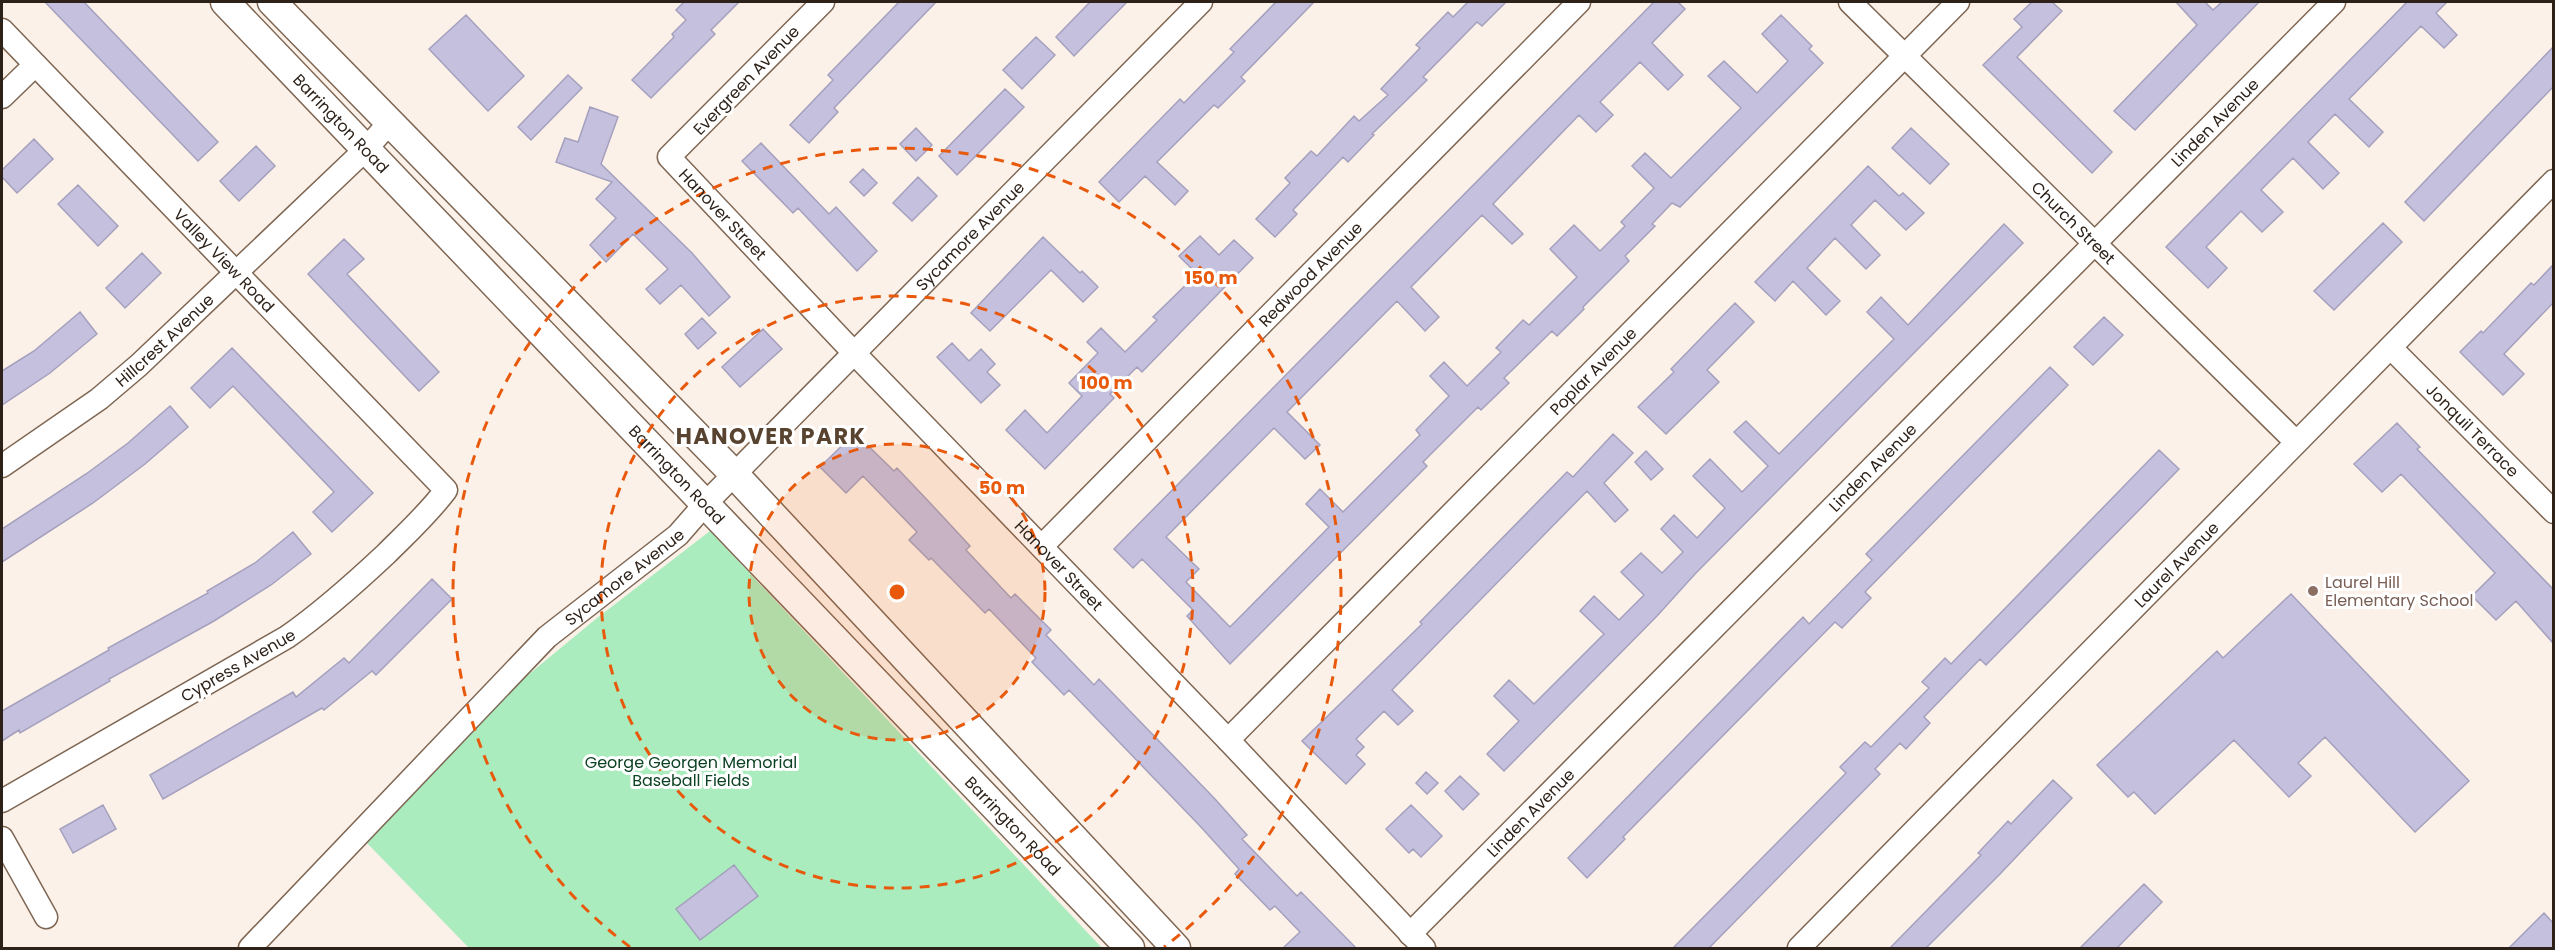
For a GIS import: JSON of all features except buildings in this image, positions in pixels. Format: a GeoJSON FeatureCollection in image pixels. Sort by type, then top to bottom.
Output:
{"type":"FeatureCollection","features":[{"type":"Feature","properties":{"kind":"main road","name":"Barrington Road"},"geometry":{"type":"LineString","coordinates":[[225,2],[1130,948]]}},
{"type":"Feature","properties":{"kind":"main road","name":"Barrington Road"},"geometry":{"type":"LineString","coordinates":[[272,2],[735,475],[1176,948]]}},
{"type":"Feature","properties":{"kind":"street","name":"Evergreen Avenue"},"geometry":{"type":"LineString","coordinates":[[669,157],[823,2]]}},
{"type":"Feature","properties":{"kind":"street","name":"Sycamore Avenue"},"geometry":{"type":"LineString","coordinates":[[250,948],[547,637],[678,535],[705,504],[1201,2]]}},
{"type":"Feature","properties":{"kind":"street","name":"Redwood Avenue"},"geometry":{"type":"LineString","coordinates":[[1042,546],[1579,2]]}},
{"type":"Feature","properties":{"kind":"street","name":"Church Street"},"geometry":{"type":"LineString","coordinates":[[1850,2],[2296,442]]}},
{"type":"Feature","properties":{"kind":"street","name":"Poplar Avenue"},"geometry":{"type":"LineString","coordinates":[[1228,740],[1958,2]]}},
{"type":"Feature","properties":{"kind":"street","name":"Linden Avenue"},"geometry":{"type":"LineString","coordinates":[[1417,941],[2096,243],[2334,2]]}},
{"type":"Feature","properties":{"kind":"street","name":"Valley View Road"},"geometry":{"type":"LineString","coordinates":[[2,30],[446,490]]}},
{"type":"Feature","properties":{"kind":"street"},"geometry":{"type":"LineString","coordinates":[[2,97],[35,65]]}},
{"type":"Feature","properties":{"kind":"street","name":"Hillcrest Avenue"},"geometry":{"type":"LineString","coordinates":[[2,466],[99,399],[139,365],[366,149],[390,122]]}},
{"type":"Feature","properties":{"kind":"street","name":"Hanover Street"},"geometry":{"type":"LineString","coordinates":[[669,157],[855,354],[1228,740],[1417,941]]}},
{"type":"Feature","properties":{"kind":"street","name":"Laurel Avenue"},"geometry":{"type":"LineString","coordinates":[[1799,948],[2553,181]]}},
{"type":"Feature","properties":{"kind":"street","name":"Jonquil Terrace"},"geometry":{"type":"LineString","coordinates":[[2391,348],[2553,512]]}},
{"type":"Feature","properties":{"kind":"street","name":"Cypress Avenue"},"geometry":{"type":"LineString","coordinates":[[2,801],[287,637],[313,619],[332,605],[431,511],[446,490]]}},
{"type":"Feature","properties":{"kind":"street"},"geometry":{"type":"LineString","coordinates":[[2,838],[45,917]]}},
{"type":"Feature","properties":{"kind":"green space","name":"George Georgen Memorial Baseball Fields"},"geometry":{"type":"Polygon","coordinates":[[[710,531],[1102,948],[469,948],[365,841],[511,689],[597,618],[710,531]]]}},
{"type":"Feature","properties":{"kind":"place","name":"Laurel Hill Elementary School"},"geometry":{"type":"Point","coordinates":[2313,591]}},
{"type":"Feature","properties":{"kind":"district","name":"HANOVER PARK"},"geometry":{"type":"Point","coordinates":[771,436]}}]}
